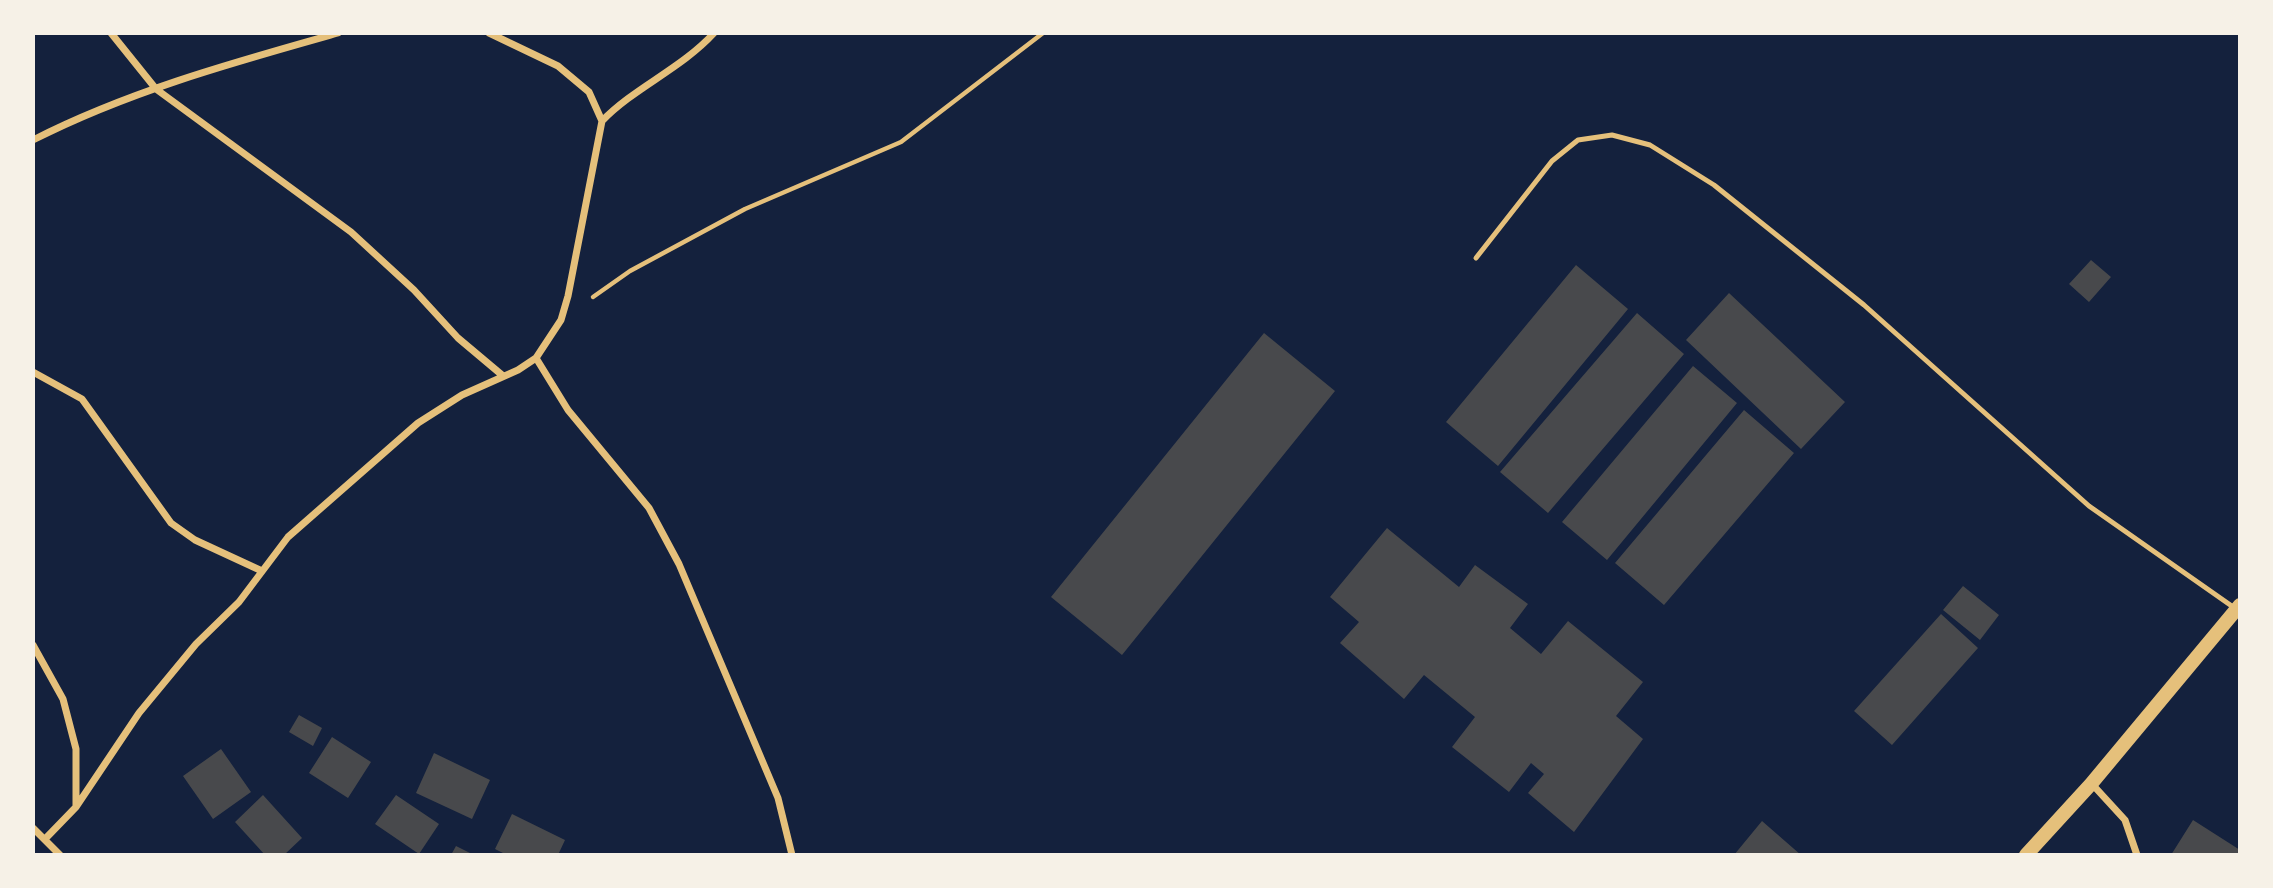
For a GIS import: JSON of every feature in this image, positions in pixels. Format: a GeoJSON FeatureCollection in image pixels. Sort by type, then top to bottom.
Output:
{"type":"FeatureCollection","features":[{"type":"Feature","properties":{"kind":"main road"},"geometry":{"type":"LineString","coordinates":[[2026,855],[2091,784],[2238,607]]}},
{"type":"Feature","properties":{"kind":"street"},"geometry":{"type":"LineString","coordinates":[[111,33],[156,89],[351,232],[414,290],[458,338],[502,375]]}},
{"type":"Feature","properties":{"kind":"street"},"geometry":{"type":"LineString","coordinates":[[33,140],[84,116],[156,89],[338,33]]}},
{"type":"Feature","properties":{"kind":"street"},"geometry":{"type":"LineString","coordinates":[[489,33],[558,66],[589,92],[603,121]]}},
{"type":"Feature","properties":{"kind":"street"},"geometry":{"type":"LineString","coordinates":[[46,838],[76,807],[139,713],[196,644],[239,602],[288,537],[418,423],[536,358],[561,320],[603,121],[620,103],[678,66],[714,33]]}},
{"type":"Feature","properties":{"kind":"street"},"geometry":{"type":"LineString","coordinates":[[536,358],[568,410],[649,508],[679,564],[778,798],[792,855]]}},
{"type":"Feature","properties":{"kind":"street"},"geometry":{"type":"LineString","coordinates":[[33,372],[82,399],[172,523],[195,540],[262,571]]}},
{"type":"Feature","properties":{"kind":"street"},"geometry":{"type":"LineString","coordinates":[[33,645],[63,699],[76,748],[76,807]]}},
{"type":"Feature","properties":{"kind":"street"},"geometry":{"type":"LineString","coordinates":[[2091,784],[2124,820],[2137,855]]}},
{"type":"Feature","properties":{"kind":"street"},"geometry":{"type":"LineString","coordinates":[[33,828],[46,838],[60,855]]}},
{"type":"Feature","properties":{"kind":"lane"},"geometry":{"type":"LineString","coordinates":[[1476,258],[1552,161],[1578,140],[1612,135],[1650,145],[1714,185],[1864,305],[2089,506],[2238,607]]}},
{"type":"Feature","properties":{"kind":"path"},"geometry":{"type":"LineString","coordinates":[[561,320],[630,271],[745,209],[901,142],[1043,33]]}},
{"type":"Feature","properties":{"kind":"building"},"geometry":{"type":"Polygon","coordinates":[[[2091,260],[2111,277],[2089,302],[2069,284],[2091,260]]]}},
{"type":"Feature","properties":{"kind":"building"},"geometry":{"type":"Polygon","coordinates":[[[1576,265],[1628,309],[1498,466],[1446,422],[1576,265]]]}},
{"type":"Feature","properties":{"kind":"building"},"geometry":{"type":"Polygon","coordinates":[[[1729,293],[1845,402],[1801,449],[1686,340],[1729,293]]]}},
{"type":"Feature","properties":{"kind":"building"},"geometry":{"type":"Polygon","coordinates":[[[1637,313],[1684,354],[1548,513],[1500,472],[1637,313]]]}},
{"type":"Feature","properties":{"kind":"building"},"geometry":{"type":"Polygon","coordinates":[[[1264,333],[1335,391],[1122,655],[1051,597],[1264,333]]]}},
{"type":"Feature","properties":{"kind":"building"},"geometry":{"type":"Polygon","coordinates":[[[1693,366],[1737,403],[1607,560],[1562,522],[1693,366]]]}},
{"type":"Feature","properties":{"kind":"building"},"geometry":{"type":"Polygon","coordinates":[[[1744,410],[1794,453],[1664,605],[1615,563],[1744,410]]]}},
{"type":"Feature","properties":{"kind":"building"},"geometry":{"type":"Polygon","coordinates":[[[1387,528],[1459,587],[1475,565],[1528,604],[1510,628],[1541,654],[1568,621],[1643,682],[1616,716],[1643,739],[1574,832],[1528,793],[1544,774],[1531,763],[1509,792],[1452,747],[1475,717],[1424,675],[1404,699],[1340,643],[1359,622],[1330,597],[1387,528]]]}},
{"type":"Feature","properties":{"kind":"building"},"geometry":{"type":"Polygon","coordinates":[[[1963,586],[1999,615],[1980,640],[1943,610],[1963,586]]]}},
{"type":"Feature","properties":{"kind":"building"},"geometry":{"type":"Polygon","coordinates":[[[1941,614],[1978,648],[1892,745],[1854,711],[1941,614]]]}},
{"type":"Feature","properties":{"kind":"building"},"geometry":{"type":"Polygon","coordinates":[[[299,715],[322,728],[313,746],[289,732],[299,715]]]}},
{"type":"Feature","properties":{"kind":"building"},"geometry":{"type":"Polygon","coordinates":[[[332,737],[371,762],[348,798],[309,773],[332,737]]]}},
{"type":"Feature","properties":{"kind":"building"},"geometry":{"type":"Polygon","coordinates":[[[221,749],[251,792],[213,819],[183,776],[221,749]]]}},
{"type":"Feature","properties":{"kind":"building"},"geometry":{"type":"Polygon","coordinates":[[[434,753],[490,780],[472,819],[416,793],[434,753]]]}},
{"type":"Feature","properties":{"kind":"building"},"geometry":{"type":"Polygon","coordinates":[[[263,795],[302,838],[284,855],[265,855],[235,822],[263,795]]]}},
{"type":"Feature","properties":{"kind":"building"},"geometry":{"type":"Polygon","coordinates":[[[396,795],[439,824],[419,854],[375,824],[396,795]]]}},
{"type":"Feature","properties":{"kind":"building"},"geometry":{"type":"Polygon","coordinates":[[[512,814],[565,840],[558,855],[507,855],[495,849],[512,814]]]}},
{"type":"Feature","properties":{"kind":"building"},"geometry":{"type":"Polygon","coordinates":[[[2193,820],[2240,850],[2240,855],[2171,855],[2193,820]]]}},
{"type":"Feature","properties":{"kind":"building"},"geometry":{"type":"Polygon","coordinates":[[[1762,821],[1801,855],[1734,855],[1762,821]]]}},
{"type":"Feature","properties":{"kind":"building"},"geometry":{"type":"Polygon","coordinates":[[[456,846],[474,855],[451,855],[456,846]]]}}]}
